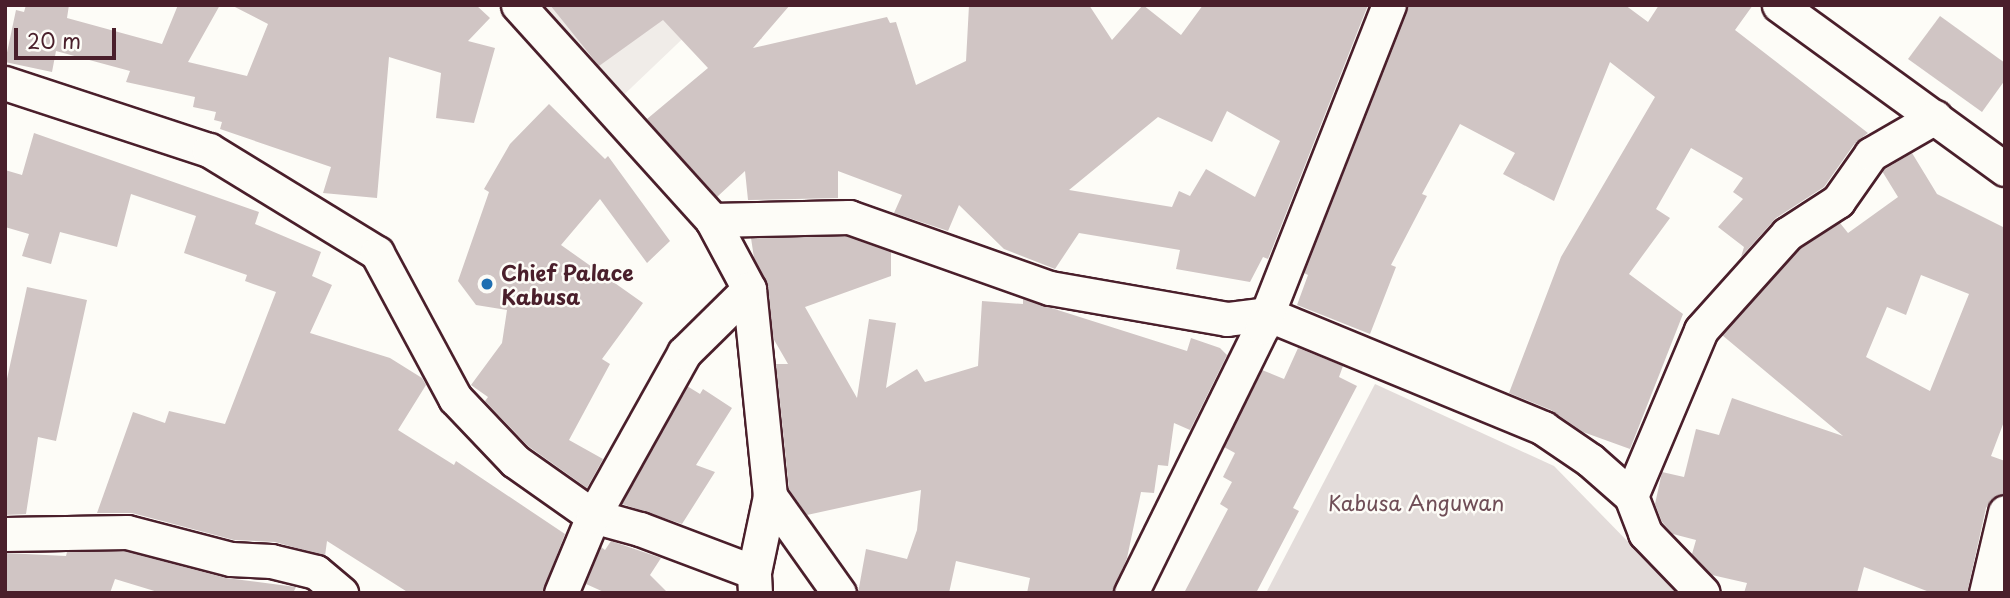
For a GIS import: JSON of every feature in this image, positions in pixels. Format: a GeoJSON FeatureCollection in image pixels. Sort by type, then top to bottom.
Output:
{"type":"FeatureCollection","features":[{"type":"Feature","properties":{"kind":"street"},"geometry":{"type":"LineString","coordinates":[[5,83],[209,150],[377,253],[455,398],[514,461],[593,516],[640,528],[755,582],[770,496],[749,289],[712,220],[518,5]]}},
{"type":"Feature","properties":{"kind":"street"},"geometry":{"type":"LineString","coordinates":[[1132,593],[1268,314],[1389,5]]}},
{"type":"Feature","properties":{"kind":"street"},"geometry":{"type":"LineString","coordinates":[[1779,5],[2005,169]]}},
{"type":"Feature","properties":{"kind":"street"},"geometry":{"type":"LineString","coordinates":[[1631,496],[1701,330],[1787,234],[1838,201],[1871,154],[1935,117]]}},
{"type":"Feature","properties":{"kind":"street"},"geometry":{"type":"LineString","coordinates":[[712,220],[849,217],[1013,272],[1049,288],[1227,319],[1268,314],[1543,428],[1590,460],[1631,496],[1645,533],[1703,593]]}},
{"type":"Feature","properties":{"kind":"street"},"geometry":{"type":"LineString","coordinates":[[561,593],[593,516],[684,353],[749,289]]}},
{"type":"Feature","properties":{"kind":"street"},"geometry":{"type":"LineString","coordinates":[[770,496],[839,593]]}},
{"type":"Feature","properties":{"kind":"street"},"geometry":{"type":"LineString","coordinates":[[1986,593],[2004,514]]}},
{"type":"Feature","properties":{"kind":"street"},"geometry":{"type":"LineString","coordinates":[[5,534],[127,532],[231,559],[271,561],[310,582],[341,593]]}},
{"type":"Feature","properties":{"kind":"shaded area"},"geometry":{"type":"Polygon","coordinates":[[[518,5],[718,5],[610,108],[518,5]]]}},
{"type":"Feature","properties":{"kind":"green space","name":"Kabusa Anguwan"},"geometry":{"type":"Polygon","coordinates":[[[1375,384],[1554,466],[1678,593],[1266,593],[1375,384]]]}},
{"type":"Feature","properties":{"kind":"building"},"geometry":{"type":"Polygon","coordinates":[[[26,5],[69,5],[67,18],[162,44],[178,5],[220,5],[188,62],[247,76],[268,24],[231,5],[476,5],[490,18],[468,41],[495,48],[474,123],[436,118],[441,73],[389,57],[377,198],[323,193],[331,167],[220,129],[222,122],[214,120],[216,112],[193,107],[195,97],[126,82],[130,71],[56,51],[52,72],[5,62],[16,10],[24,12],[26,5]]]}},
{"type":"Feature","properties":{"kind":"building"},"geometry":{"type":"Polygon","coordinates":[[[550,5],[790,5],[753,48],[887,17],[890,23],[896,22],[916,85],[966,61],[969,5],[1089,5],[1112,40],[1143,5],[1181,35],[1203,5],[1368,5],[1268,259],[1263,257],[1250,282],[1176,269],[1180,250],[1079,233],[1055,269],[1004,249],[959,205],[948,231],[894,213],[902,195],[838,171],[838,198],[748,200],[745,171],[717,197],[647,119],[708,68],[663,20],[599,66],[550,5]],[[1227,111],[1212,142],[1158,117],[1069,190],[1172,207],[1179,191],[1190,196],[1206,169],[1255,197],[1280,141],[1227,111]]]}},
{"type":"Feature","properties":{"kind":"building"},"geometry":{"type":"Polygon","coordinates":[[[1408,5],[1625,5],[1648,22],[1659,5],[1753,5],[1735,30],[1868,133],[1855,143],[1824,187],[1776,218],[1741,257],[1744,247],[1718,227],[1743,199],[1733,192],[1743,178],[1691,148],[1656,209],[1670,218],[1629,274],[1683,314],[1630,449],[1583,432],[1551,410],[1509,393],[1561,257],[1655,97],[1610,62],[1554,201],[1503,174],[1515,153],[1460,124],[1422,194],[1427,196],[1391,265],[1396,267],[1370,334],[1297,305],[1308,275],[1304,273],[1408,5]]]}},
{"type":"Feature","properties":{"kind":"building"},"geometry":{"type":"Polygon","coordinates":[[[1940,16],[2005,63],[2005,80],[1982,112],[1908,59],[1940,16]]]}},
{"type":"Feature","properties":{"kind":"building"},"geometry":{"type":"Polygon","coordinates":[[[549,104],[605,159],[608,156],[670,241],[647,263],[600,199],[561,245],[643,303],[602,359],[610,364],[569,440],[603,459],[587,488],[528,446],[485,401],[488,397],[471,385],[502,343],[507,310],[476,305],[458,281],[489,192],[484,189],[510,144],[549,104]]]}},
{"type":"Feature","properties":{"kind":"building"},"geometry":{"type":"Polygon","coordinates":[[[34,133],[259,212],[255,224],[321,252],[312,276],[332,285],[310,333],[390,358],[422,378],[426,385],[398,430],[454,465],[456,461],[565,534],[542,593],[409,593],[327,541],[325,556],[275,542],[234,540],[132,513],[97,513],[133,412],[165,423],[169,411],[225,424],[276,292],[245,281],[247,275],[184,253],[196,216],[131,194],[117,247],[60,232],[51,264],[22,256],[29,234],[5,227],[5,170],[22,175],[34,133]]]}},
{"type":"Feature","properties":{"kind":"building"},"geometry":{"type":"Polygon","coordinates":[[[1912,153],[1937,194],[2005,228],[2005,419],[1991,456],[2005,461],[2005,493],[1992,498],[1986,508],[1967,593],[1932,593],[1864,567],[1857,593],[1744,593],[1747,583],[1712,575],[1692,554],[1696,540],[1673,534],[1662,522],[1655,504],[1662,472],[1684,477],[1696,429],[1719,435],[1732,398],[1843,436],[1722,335],[1800,249],[1840,223],[1848,233],[1898,197],[1882,171],[1912,153]],[[1921,275],[1906,315],[1887,307],[1866,357],[1930,391],[1969,294],[1921,275]]]}},
{"type":"Feature","properties":{"kind":"building"},"geometry":{"type":"Polygon","coordinates":[[[846,236],[891,252],[891,276],[805,307],[857,398],[869,319],[896,323],[886,388],[917,369],[925,382],[978,366],[982,301],[1023,304],[1023,299],[1187,351],[1191,338],[1220,348],[1227,355],[1190,430],[1174,423],[1168,466],[1158,465],[1154,493],[1141,492],[1127,558],[1112,593],[1027,593],[1030,578],[956,561],[949,593],[858,593],[866,549],[907,559],[917,530],[921,490],[807,515],[789,489],[776,364],[788,364],[773,338],[768,285],[754,258],[751,238],[846,236]]]}},
{"type":"Feature","properties":{"kind":"building"},"geometry":{"type":"Polygon","coordinates":[[[27,287],[87,300],[56,441],[38,437],[26,514],[5,515],[5,388],[27,287]]]}},
{"type":"Feature","properties":{"kind":"building"},"geometry":{"type":"Polygon","coordinates":[[[1298,348],[1343,366],[1339,377],[1357,386],[1293,508],[1299,511],[1256,593],[1184,593],[1228,509],[1220,504],[1232,482],[1223,477],[1235,453],[1224,447],[1262,370],[1284,379],[1298,348]]]}},
{"type":"Feature","properties":{"kind":"building"},"geometry":{"type":"Polygon","coordinates":[[[687,386],[700,394],[703,389],[732,408],[696,465],[715,472],[682,524],[622,504],[687,386]]]}},
{"type":"Feature","properties":{"kind":"building"},"geometry":{"type":"Polygon","coordinates":[[[611,541],[661,558],[650,575],[668,593],[606,593],[586,584],[601,547],[605,550],[611,541]]]}},
{"type":"Feature","properties":{"kind":"building"},"geometry":{"type":"Polygon","coordinates":[[[125,551],[226,578],[296,587],[293,593],[161,593],[115,579],[110,593],[5,593],[5,553],[66,556],[67,552],[125,551]]]}},
{"type":"Feature","properties":{"kind":"place","name":"Chief Palace Kabusa"},"geometry":{"type":"Point","coordinates":[487,284]}}]}
